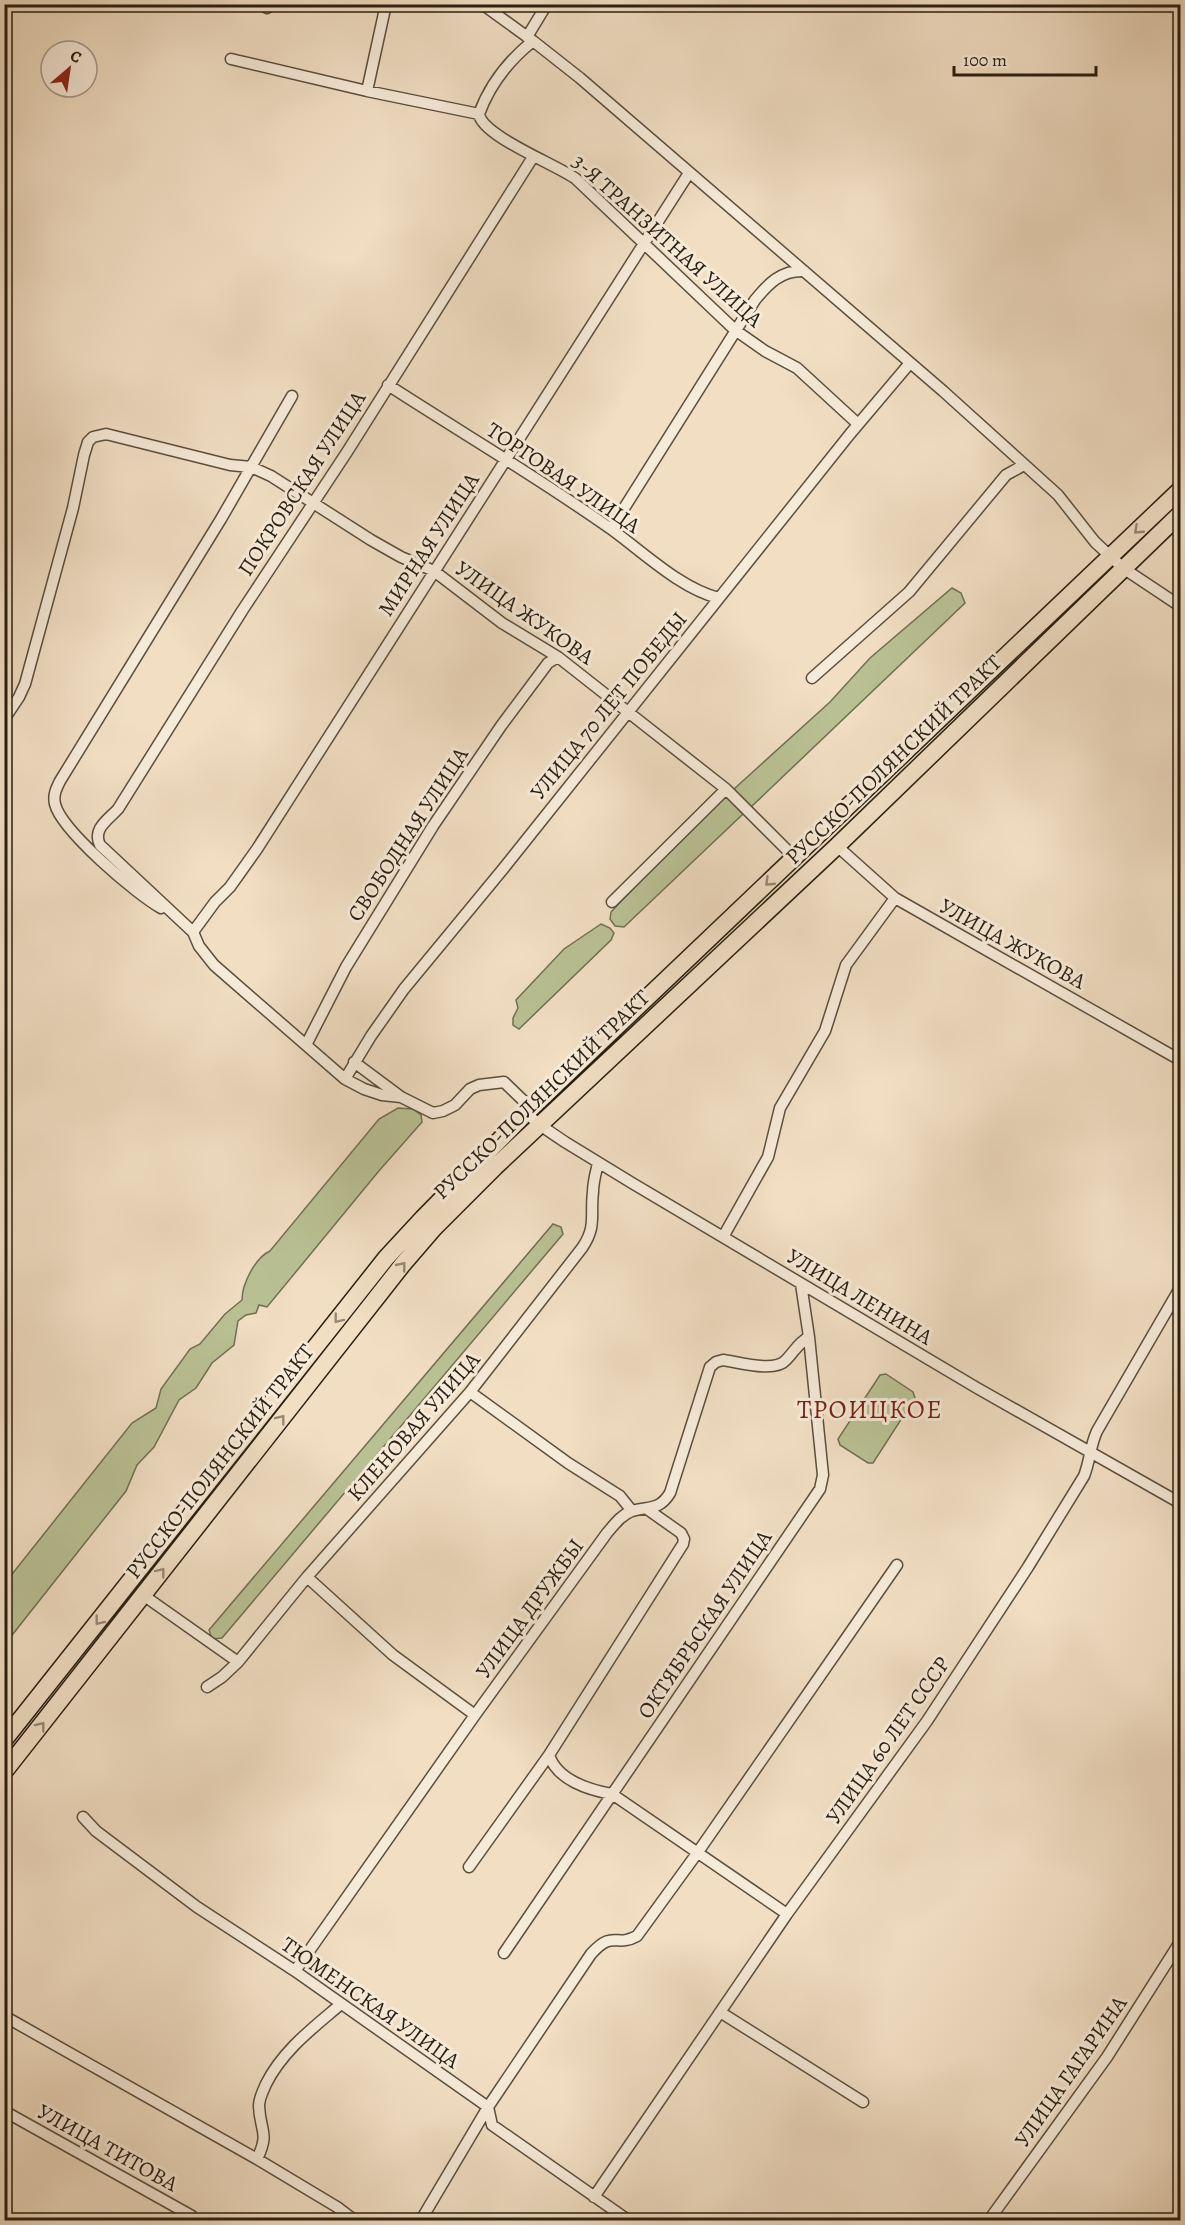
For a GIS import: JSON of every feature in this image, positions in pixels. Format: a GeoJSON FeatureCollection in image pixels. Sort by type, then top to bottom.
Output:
{"type":"FeatureCollection","features":[{"type":"Feature","properties":{"kind":"main road","name":"РУССКО-ПОЛЯНСКИЙ ТРАКТ"},"geometry":{"type":"LineString","coordinates":[[4,1740],[386,1258],[423,1218],[529,1111],[1180,490]]}},
{"type":"Feature","properties":{"kind":"main road","name":"РУССКО-ПОЛЯНСКИЙ ТРАКТ"},"geometry":{"type":"LineString","coordinates":[[4,1772],[403,1264],[434,1228],[540,1125],[837,846],[1180,514]]}},
{"type":"Feature","properties":{"kind":"street"},"geometry":{"type":"LineString","coordinates":[[367,91],[386,4]]}},
{"type":"Feature","properties":{"kind":"street"},"geometry":{"type":"LineString","coordinates":[[482,4],[494,9],[580,78],[910,363],[1058,495],[1095,542],[1123,568],[1180,606]]}},
{"type":"Feature","properties":{"kind":"street"},"geometry":{"type":"LineString","coordinates":[[231,59],[479,114],[491,87],[530,39],[547,4]]}},
{"type":"Feature","properties":{"kind":"street","name":"3-Я ТРАНЗИТНАЯ УЛИЦА"},"geometry":{"type":"LineString","coordinates":[[479,114],[480,119],[491,130],[533,157],[554,165],[576,179],[735,330],[765,351],[797,368],[858,424]]}},
{"type":"Feature","properties":{"kind":"street","name":"ПОКРОВСКАЯ УЛИЦА"},"geometry":{"type":"LineString","coordinates":[[177,917],[100,845],[97,839],[99,828],[118,809],[533,157]]}},
{"type":"Feature","properties":{"kind":"street","name":"МИРНАЯ УЛИЦА"},"geometry":{"type":"LineString","coordinates":[[193,932],[215,902],[231,887],[250,858],[689,173]]}},
{"type":"Feature","properties":{"kind":"street"},"geometry":{"type":"LineString","coordinates":[[611,529],[735,330],[766,286],[792,270],[804,271]]}},
{"type":"Feature","properties":{"kind":"street","name":"УЛИЦА 70 ЛЕТ ПОБЕДЫ"},"geometry":{"type":"LineString","coordinates":[[345,1079],[404,989],[503,869],[858,424],[910,363]]}},
{"type":"Feature","properties":{"kind":"street","name":"ТОРГОВАЯ УЛИЦА"},"geometry":{"type":"LineString","coordinates":[[388,385],[611,529],[659,565],[708,595],[719,598]]}},
{"type":"Feature","properties":{"kind":"street"},"geometry":{"type":"LineString","coordinates":[[292,396],[60,781],[54,794],[54,803],[61,819],[75,834],[146,899],[177,917],[193,932],[199,946],[214,966],[345,1079],[382,1095],[401,1097]]}},
{"type":"Feature","properties":{"kind":"street","name":"УЛИЦА ЖУКОВА"},"geometry":{"type":"LineString","coordinates":[[7,715],[25,684],[88,442],[93,437],[106,434],[230,465],[251,467],[271,476],[370,540],[434,571],[502,623],[558,657],[629,711],[726,789],[794,857]]}},
{"type":"Feature","properties":{"kind":"street"},"geometry":{"type":"LineString","coordinates":[[812,678],[909,592],[1006,475],[1024,465]]}},
{"type":"Feature","properties":{"kind":"street","name":"СВОБОДНАЯ УЛИЦА"},"geometry":{"type":"LineString","coordinates":[[306,1045],[346,967],[433,826],[501,726],[548,663],[558,657]]}},
{"type":"Feature","properties":{"kind":"street"},"geometry":{"type":"LineString","coordinates":[[612,902],[726,789]]}},
{"type":"Feature","properties":{"kind":"street","name":"УЛИЦА ЖУКОВА"},"geometry":{"type":"LineString","coordinates":[[837,846],[895,898],[1180,1060]]}},
{"type":"Feature","properties":{"kind":"street"},"geometry":{"type":"LineString","coordinates":[[723,1237],[768,1157],[780,1108],[825,1031],[846,965],[895,898]]}},
{"type":"Feature","properties":{"kind":"street"},"geometry":{"type":"LineString","coordinates":[[354,1062],[401,1097]]}},
{"type":"Feature","properties":{"kind":"street","name":"УЛИЦА ЛЕНИНА"},"geometry":{"type":"LineString","coordinates":[[401,1097],[433,1113],[455,1105],[470,1089],[479,1085],[504,1082],[540,1125],[598,1163],[1090,1453],[1180,1503]]}},
{"type":"Feature","properties":{"kind":"street","name":"КЛЕНОВАЯ УЛИЦА"},"geometry":{"type":"LineString","coordinates":[[207,1688],[238,1662],[307,1577],[470,1392],[590,1237],[593,1227],[592,1193],[598,1163]]}},
{"type":"Feature","properties":{"kind":"street","name":"ОКТЯБРЬСКАЯ УЛИЦА"},"geometry":{"type":"LineString","coordinates":[[504,1953],[820,1489],[823,1475],[801,1284]]}},
{"type":"Feature","properties":{"kind":"street","name":"УЛИЦА 60 ЛЕТ СССР"},"geometry":{"type":"LineString","coordinates":[[594,2197],[787,1914],[927,1721],[1028,1567],[1084,1476],[1097,1431],[1180,1288]]}},
{"type":"Feature","properties":{"kind":"street"},"geometry":{"type":"LineString","coordinates":[[470,1392],[568,1463],[620,1496],[632,1511],[647,1509],[665,1501],[670,1493],[710,1367],[723,1360],[776,1367],[784,1363],[802,1341],[809,1338]]}},
{"type":"Feature","properties":{"kind":"street"},"geometry":{"type":"LineString","coordinates":[[469,1867],[549,1755],[683,1544],[684,1539],[681,1533],[647,1509]]}},
{"type":"Feature","properties":{"kind":"street","name":"УЛИЦА ДРУЖБЫ"},"geometry":{"type":"LineString","coordinates":[[295,1971],[475,1715],[607,1533],[618,1520],[632,1511]]}},
{"type":"Feature","properties":{"kind":"street"},"geometry":{"type":"LineString","coordinates":[[421,2220],[488,2107],[591,1954],[601,1943],[611,1939],[628,1941],[637,1936],[897,1566]]}},
{"type":"Feature","properties":{"kind":"street"},"geometry":{"type":"LineString","coordinates":[[307,1577],[393,1655],[475,1715]]}},
{"type":"Feature","properties":{"kind":"street"},"geometry":{"type":"LineString","coordinates":[[143,1595],[238,1662]]}},
{"type":"Feature","properties":{"kind":"street"},"geometry":{"type":"LineString","coordinates":[[549,1755],[556,1768],[571,1779],[592,1791],[612,1794],[787,1914]]}},
{"type":"Feature","properties":{"kind":"street","name":"ТЮМЕНСКАЯ УЛИЦА"},"geometry":{"type":"LineString","coordinates":[[83,1817],[96,1831],[188,1900],[295,1971],[488,2107],[492,2125],[628,2220]]}},
{"type":"Feature","properties":{"kind":"street","name":"УЛИЦА ГАГАРИНА"},"geometry":{"type":"LineString","coordinates":[[989,2220],[1107,2057],[1180,1942]]}},
{"type":"Feature","properties":{"kind":"street"},"geometry":{"type":"LineString","coordinates":[[257,2159],[265,2137],[259,2106],[260,2096],[271,2075],[282,2056],[341,2004]]}},
{"type":"Feature","properties":{"kind":"street"},"geometry":{"type":"LineString","coordinates":[[720,2012],[863,2102]]}},
{"type":"Feature","properties":{"kind":"street"},"geometry":{"type":"LineString","coordinates":[[4,2016],[257,2159],[337,2207],[354,2220]]}},
{"type":"Feature","properties":{"kind":"street","name":"УЛИЦА ТИТОВА"},"geometry":{"type":"LineString","coordinates":[[4,2111],[192,2216]]}},
{"type":"Feature","properties":{"kind":"green space"},"geometry":{"type":"Polygon","coordinates":[[[952,588],[961,593],[965,603],[751,807],[734,789],[830,702],[870,658],[952,588]]]}},
{"type":"Feature","properties":{"kind":"green space"},"geometry":{"type":"Polygon","coordinates":[[[726,796],[743,814],[624,927],[615,926],[610,919],[611,912],[682,837],[726,796]]]}},
{"type":"Feature","properties":{"kind":"green space"},"geometry":{"type":"Polygon","coordinates":[[[601,924],[610,928],[614,933],[611,940],[519,1029],[513,1025],[513,1018],[518,1008],[516,1000],[564,949],[601,924]]]}},
{"type":"Feature","properties":{"kind":"green space"},"geometry":{"type":"Polygon","coordinates":[[[398,1108],[413,1109],[421,1115],[422,1122],[267,1307],[259,1305],[256,1313],[246,1315],[238,1321],[234,1345],[212,1363],[196,1388],[179,1400],[154,1447],[137,1465],[126,1491],[5,1644],[5,1583],[132,1423],[156,1408],[161,1389],[190,1349],[200,1344],[225,1314],[242,1300],[247,1279],[259,1259],[270,1251],[379,1119],[398,1108]]]}},
{"type":"Feature","properties":{"kind":"green space"},"geometry":{"type":"Polygon","coordinates":[[[553,1224],[561,1227],[563,1234],[222,1638],[212,1639],[209,1630],[553,1224]]]}},
{"type":"Feature","properties":{"kind":"green space"},"geometry":{"type":"Polygon","coordinates":[[[886,1374],[913,1392],[915,1398],[873,1463],[868,1463],[840,1445],[838,1439],[880,1375],[886,1374]]]}},
{"type":"Feature","properties":{"kind":"district","name":"ТРОИЦКОЕ"},"geometry":{"type":"Point","coordinates":[870,1409]}}]}
